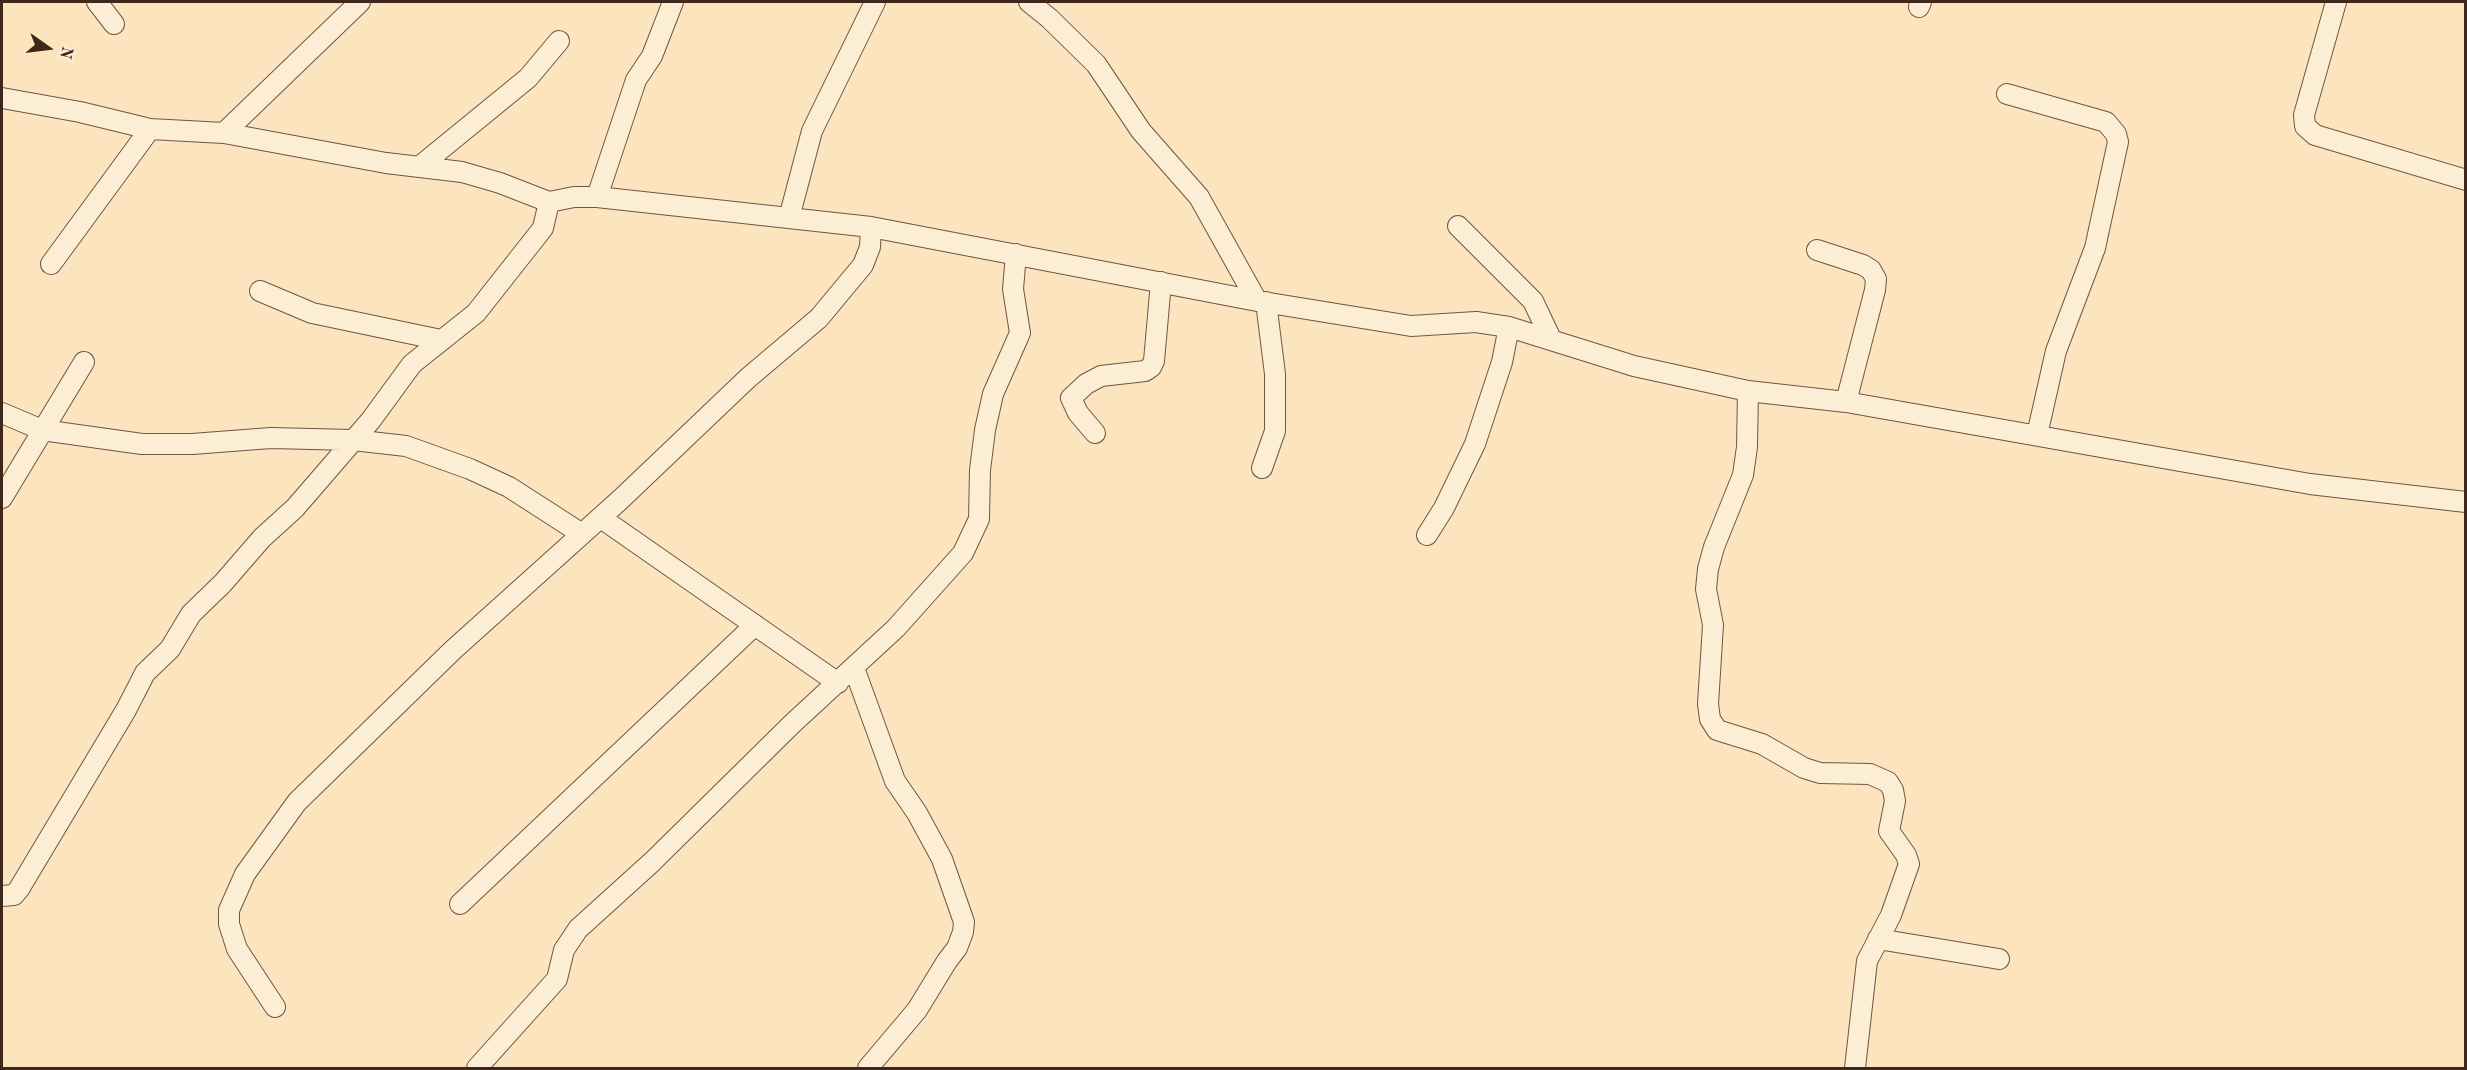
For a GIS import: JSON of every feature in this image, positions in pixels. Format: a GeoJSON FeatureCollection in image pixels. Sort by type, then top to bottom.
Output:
{"type":"FeatureCollection","features":[{"type":"Feature","properties":{"kind":"street"},"geometry":{"type":"LineString","coordinates":[[97,2],[114,24]]}},
{"type":"Feature","properties":{"kind":"street"},"geometry":{"type":"LineString","coordinates":[[224,133],[360,2]]}},
{"type":"Feature","properties":{"kind":"street"},"geometry":{"type":"LineString","coordinates":[[597,197],[636,80],[652,56],[673,2]]}},
{"type":"Feature","properties":{"kind":"street"},"geometry":{"type":"LineString","coordinates":[[789,218],[812,131],[874,2]]}},
{"type":"Feature","properties":{"kind":"street"},"geometry":{"type":"LineString","coordinates":[[1029,2],[1049,18],[1096,64],[1141,131],[1198,197],[1262,301],[1275,374],[1275,431],[1262,468]]}},
{"type":"Feature","properties":{"kind":"street"},"geometry":{"type":"LineString","coordinates":[[2336,2],[2304,115],[2304,126],[2315,135],[2466,180]]}},
{"type":"Feature","properties":{"kind":"street"},"geometry":{"type":"LineString","coordinates":[[419,167],[528,78],[559,41]]}},
{"type":"Feature","properties":{"kind":"street"},"geometry":{"type":"LineString","coordinates":[[2007,94],[2106,122],[2116,134],[2118,142],[2095,248],[2056,351],[2037,435]]}},
{"type":"Feature","properties":{"kind":"street"},"geometry":{"type":"LineString","coordinates":[[2,98],[80,112],[150,129],[224,133],[386,163],[462,172],[500,183],[549,202],[574,197],[597,197],[871,227],[1262,301],[1411,326],[1476,322],[1509,327],[1634,366],[1748,391],[1846,402],[2310,484],[2466,502]]}},
{"type":"Feature","properties":{"kind":"street"},"geometry":{"type":"LineString","coordinates":[[51,264],[150,129]]}},
{"type":"Feature","properties":{"kind":"street"},"geometry":{"type":"LineString","coordinates":[[2,896],[14,895],[19,889],[126,710],[144,673],[170,649],[191,614],[224,583],[262,538],[295,508],[371,420],[412,364],[476,313],[543,228],[549,202]]}},
{"type":"Feature","properties":{"kind":"street"},"geometry":{"type":"LineString","coordinates":[[1458,226],[1533,301],[1551,339]]}},
{"type":"Feature","properties":{"kind":"street"},"geometry":{"type":"LineString","coordinates":[[275,1007],[242,958],[229,924],[229,910],[244,874],[297,802],[453,650],[601,518],[748,378],[819,318],[863,265],[870,247],[871,227]]}},
{"type":"Feature","properties":{"kind":"street"},"geometry":{"type":"LineString","coordinates":[[1817,250],[1863,265],[1871,270],[1876,279],[1846,402]]}},
{"type":"Feature","properties":{"kind":"street"},"geometry":{"type":"LineString","coordinates":[[477,1068],[557,979],[564,950],[578,929],[652,862],[792,724],[896,628],[963,553],[979,519],[980,470],[985,430],[993,394],[1020,333],[1013,289],[1016,254]]}},
{"type":"Feature","properties":{"kind":"street"},"geometry":{"type":"LineString","coordinates":[[1095,434],[1078,412],[1071,398],[1086,384],[1101,376],[1145,371],[1151,368],[1154,361],[1161,282]]}},
{"type":"Feature","properties":{"kind":"street"},"geometry":{"type":"LineString","coordinates":[[260,291],[312,313],[441,340]]}},
{"type":"Feature","properties":{"kind":"street"},"geometry":{"type":"LineString","coordinates":[[1427,536],[1444,508],[1475,444],[1502,362],[1509,327]]}},
{"type":"Feature","properties":{"kind":"street"},"geometry":{"type":"LineString","coordinates":[[2,498],[84,362]]}},
{"type":"Feature","properties":{"kind":"street"},"geometry":{"type":"LineString","coordinates":[[1748,391],[1747,447],[1743,475],[1714,547],[1708,569],[1706,589],[1713,625],[1708,704],[1710,719],[1718,729],[1762,744],[1804,768],[1820,773],[1870,774],[1888,782],[1893,790],[1895,801],[1889,831],[1906,855],[1909,864],[1891,915],[1865,971],[1855,1068]]}},
{"type":"Feature","properties":{"kind":"street"},"geometry":{"type":"LineString","coordinates":[[2,413],[42,430],[142,444],[192,444],[271,438],[353,440],[406,446],[470,469],[509,487],[582,534]]}},
{"type":"Feature","properties":{"kind":"street"},"geometry":{"type":"LineString","coordinates":[[601,518],[837,683]]}},
{"type":"Feature","properties":{"kind":"street"},"geometry":{"type":"LineString","coordinates":[[460,904],[755,625]]}},
{"type":"Feature","properties":{"kind":"street"},"geometry":{"type":"LineString","coordinates":[[854,668],[895,781],[942,859],[964,922],[957,948],[917,1010],[868,1068]]}},
{"type":"Feature","properties":{"kind":"street"},"geometry":{"type":"LineString","coordinates":[[1878,939],[1999,959]]}}]}
